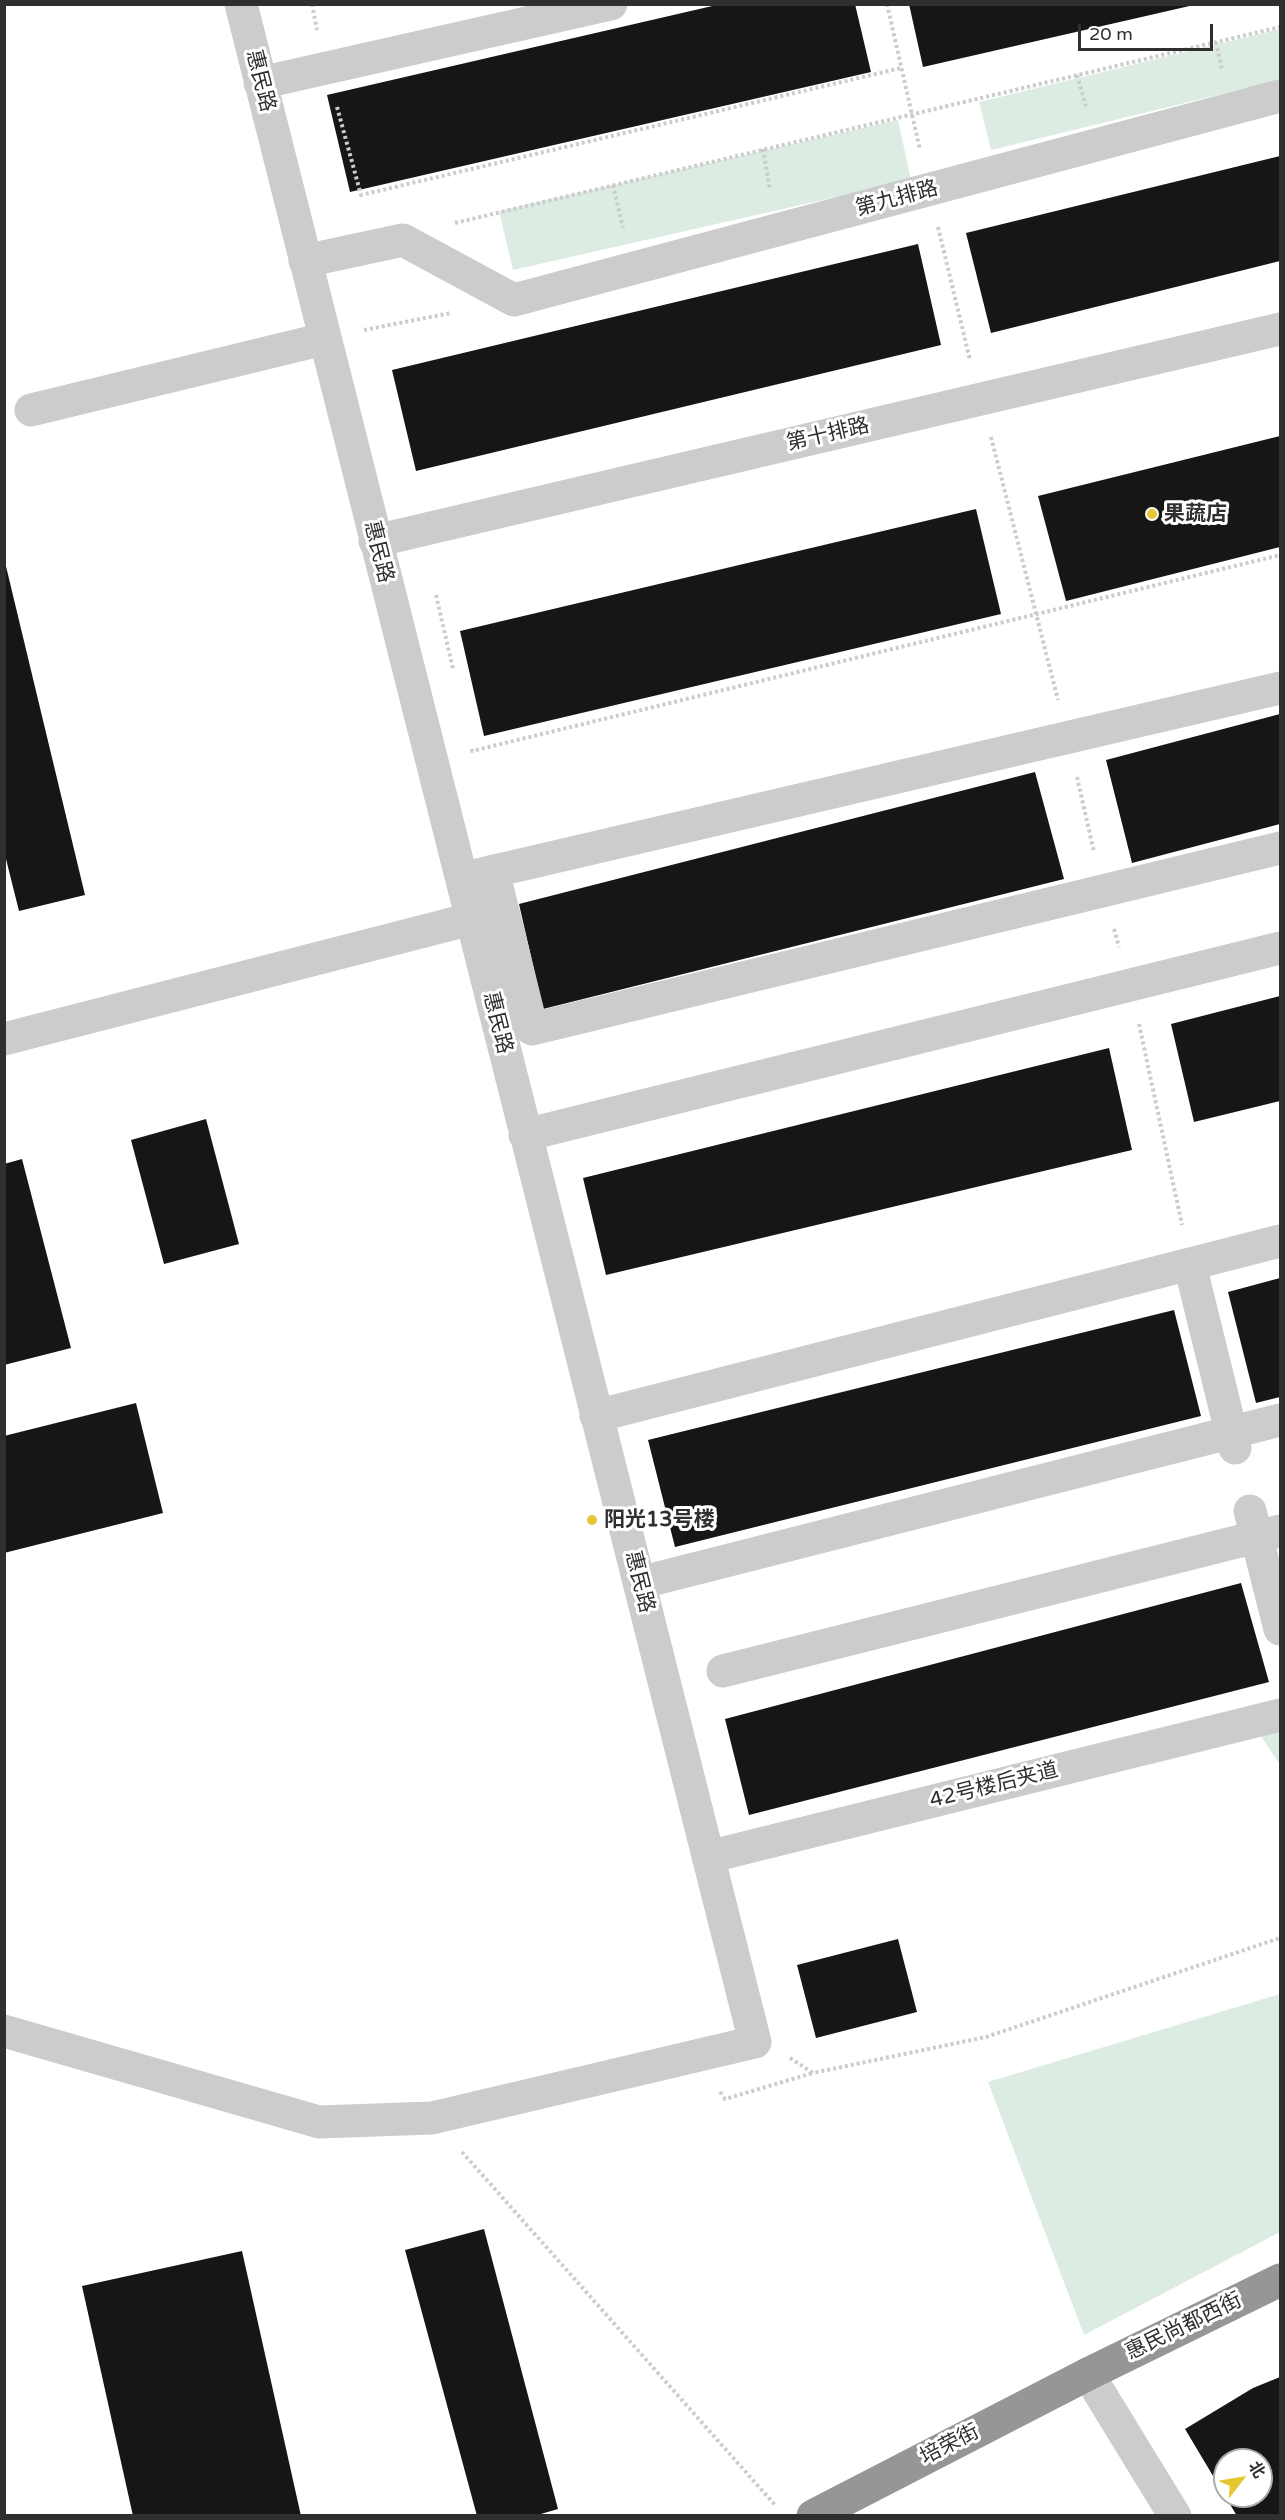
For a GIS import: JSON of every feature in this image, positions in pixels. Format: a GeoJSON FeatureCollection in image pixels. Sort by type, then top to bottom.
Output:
{"type":"FeatureCollection","features":[{"type":"Feature","properties":{"kind":"highway","name":"惠民尚都西街"},"geometry":{"type":"LineString","coordinates":[[1088,2374],[1281,2280]]}},
{"type":"Feature","properties":{"kind":"highway","name":"培荣街"},"geometry":{"type":"LineString","coordinates":[[813,2516],[1088,2374]]}},
{"type":"Feature","properties":{"kind":"street","name":"惠民路"},"geometry":{"type":"LineString","coordinates":[[241,4],[305,261],[339,336],[375,541],[755,2042]]}},
{"type":"Feature","properties":{"kind":"street"},"geometry":{"type":"LineString","coordinates":[[260,83],[611,4]]}},
{"type":"Feature","properties":{"kind":"street","name":"第九排路"},"geometry":{"type":"LineString","coordinates":[[408,242],[514,300],[1281,96]]}},
{"type":"Feature","properties":{"kind":"street"},"geometry":{"type":"LineString","coordinates":[[305,261],[403,240],[408,242]]}},
{"type":"Feature","properties":{"kind":"street","name":"第十排路"},"geometry":{"type":"LineString","coordinates":[[375,541],[1281,329]]}},
{"type":"Feature","properties":{"kind":"street"},"geometry":{"type":"LineString","coordinates":[[31,410],[339,336]]}},
{"type":"Feature","properties":{"kind":"street"},"geometry":{"type":"LineString","coordinates":[[461,879],[1281,688]]}},
{"type":"Feature","properties":{"kind":"street"},"geometry":{"type":"LineString","coordinates":[[493,871],[532,1029],[1281,848]]}},
{"type":"Feature","properties":{"kind":"street"},"geometry":{"type":"LineString","coordinates":[[4,1039],[471,919]]}},
{"type":"Feature","properties":{"kind":"street"},"geometry":{"type":"LineString","coordinates":[[525,1136],[1281,948]]}},
{"type":"Feature","properties":{"kind":"street"},"geometry":{"type":"LineString","coordinates":[[596,1416],[1281,1241]]}},
{"type":"Feature","properties":{"kind":"street"},"geometry":{"type":"LineString","coordinates":[[1190,1264],[1233,1440]]}},
{"type":"Feature","properties":{"kind":"street"},"geometry":{"type":"LineString","coordinates":[[639,1583],[1233,1440],[1281,1420]]}},
{"type":"Feature","properties":{"kind":"street"},"geometry":{"type":"LineString","coordinates":[[723,1671],[1262,1526],[1281,1629]]}},
{"type":"Feature","properties":{"kind":"street","name":"42号楼后夹道"},"geometry":{"type":"LineString","coordinates":[[708,1857],[1281,1715]]}},
{"type":"Feature","properties":{"kind":"street"},"geometry":{"type":"LineString","coordinates":[[4,2031],[319,2122],[432,2118],[755,2042]]}},
{"type":"Feature","properties":{"kind":"street"},"geometry":{"type":"LineString","coordinates":[[1088,2374],[1175,2516]]}},
{"type":"Feature","properties":{"kind":"path"},"geometry":{"type":"LineString","coordinates":[[312,4],[326,68],[361,195],[902,68]]}},
{"type":"Feature","properties":{"kind":"path"},"geometry":{"type":"LineString","coordinates":[[887,4],[930,190]]}},
{"type":"Feature","properties":{"kind":"path"},"geometry":{"type":"LineString","coordinates":[[408,242],[441,226],[1281,27]]}},
{"type":"Feature","properties":{"kind":"path"},"geometry":{"type":"LineString","coordinates":[[946,264],[1130,986],[1175,1193]]}},
{"type":"Feature","properties":{"kind":"path"},"geometry":{"type":"LineString","coordinates":[[339,336],[409,321]]}},
{"type":"Feature","properties":{"kind":"path"},"geometry":{"type":"LineString","coordinates":[[470,740],[472,751],[1281,555]]}},
{"type":"Feature","properties":{"kind":"path"},"geometry":{"type":"LineString","coordinates":[[436,595],[454,673]]}},
{"type":"Feature","properties":{"kind":"path"},"geometry":{"type":"LineString","coordinates":[[725,2099],[813,2073],[986,2037],[1281,1938]]}},
{"type":"Feature","properties":{"kind":"path"},"geometry":{"type":"LineString","coordinates":[[755,2042],[784,2054],[813,2073]]}},
{"type":"Feature","properties":{"kind":"path"},"geometry":{"type":"LineString","coordinates":[[432,2118],[778,2509]]}},
{"type":"Feature","properties":{"kind":"shaded area"},"geometry":{"type":"Polygon","coordinates":[[[1280,29],[1280,80],[991,150],[979,102],[1280,29]]]}},
{"type":"Feature","properties":{"kind":"shaded area"},"geometry":{"type":"Polygon","coordinates":[[[898,120],[911,180],[513,270],[499,211],[898,120]]]}},
{"type":"Feature","properties":{"kind":"shaded area"},"geometry":{"type":"Polygon","coordinates":[[[1280,1728],[1280,1765],[1259,1733],[1280,1728]]]}},
{"type":"Feature","properties":{"kind":"shaded area"},"geometry":{"type":"Polygon","coordinates":[[[1280,1994],[1280,2232],[1084,2335],[988,2082],[1280,1994]]]}},
{"type":"Feature","properties":{"kind":"building"},"geometry":{"type":"Polygon","coordinates":[[[721,4],[855,4],[871,72],[350,192],[327,95],[721,4]]]}},
{"type":"Feature","properties":{"kind":"building"},"geometry":{"type":"Polygon","coordinates":[[[909,4],[1193,4],[1194,5],[923,67],[909,4]]]}},
{"type":"Feature","properties":{"kind":"building"},"geometry":{"type":"Polygon","coordinates":[[[1280,156],[1280,261],[991,333],[966,233],[1280,156]]]}},
{"type":"Feature","properties":{"kind":"building"},"geometry":{"type":"Polygon","coordinates":[[[918,244],[941,345],[416,471],[392,370],[918,244]]]}},
{"type":"Feature","properties":{"kind":"building"},"geometry":{"type":"Polygon","coordinates":[[[1280,436],[1280,547],[1066,601],[1038,496],[1280,436]]]}},
{"type":"Feature","properties":{"kind":"building"},"geometry":{"type":"Polygon","coordinates":[[[976,509],[1001,614],[484,736],[460,631],[976,509]]]}},
{"type":"Feature","properties":{"kind":"building"},"geometry":{"type":"Polygon","coordinates":[[[4,558],[85,895],[19,911],[4,851],[4,558]]]}},
{"type":"Feature","properties":{"kind":"building"},"geometry":{"type":"Polygon","coordinates":[[[1280,714],[1280,824],[1132,863],[1106,760],[1280,714]]]}},
{"type":"Feature","properties":{"kind":"building"},"geometry":{"type":"Polygon","coordinates":[[[1035,772],[1064,879],[543,1009],[519,904],[1035,772]]]}},
{"type":"Feature","properties":{"kind":"building"},"geometry":{"type":"Polygon","coordinates":[[[1280,996],[1280,1101],[1194,1122],[1171,1024],[1280,996]]]}},
{"type":"Feature","properties":{"kind":"building"},"geometry":{"type":"Polygon","coordinates":[[[1109,1048],[1132,1150],[606,1275],[583,1178],[1109,1048]]]}},
{"type":"Feature","properties":{"kind":"building"},"geometry":{"type":"Polygon","coordinates":[[[206,1119],[239,1244],[164,1264],[131,1140],[206,1119]]]}},
{"type":"Feature","properties":{"kind":"building"},"geometry":{"type":"Polygon","coordinates":[[[22,1159],[71,1348],[4,1365],[4,1164],[22,1159]]]}},
{"type":"Feature","properties":{"kind":"building"},"geometry":{"type":"Polygon","coordinates":[[[1280,1278],[1280,1397],[1256,1403],[1228,1292],[1280,1278]]]}},
{"type":"Feature","properties":{"kind":"building"},"geometry":{"type":"Polygon","coordinates":[[[1174,1310],[1201,1416],[675,1547],[648,1440],[1174,1310]]]}},
{"type":"Feature","properties":{"kind":"building"},"geometry":{"type":"Polygon","coordinates":[[[136,1403],[163,1513],[4,1553],[4,1436],[136,1403]]]}},
{"type":"Feature","properties":{"kind":"building"},"geometry":{"type":"Polygon","coordinates":[[[1241,1583],[1269,1682],[749,1815],[725,1719],[1241,1583]]]}},
{"type":"Feature","properties":{"kind":"building"},"geometry":{"type":"Polygon","coordinates":[[[898,1939],[917,2012],[816,2038],[797,1965],[898,1939]]]}},
{"type":"Feature","properties":{"kind":"building"},"geometry":{"type":"Polygon","coordinates":[[[484,2229],[558,2509],[534,2516],[477,2516],[405,2250],[484,2229]]]}},
{"type":"Feature","properties":{"kind":"building"},"geometry":{"type":"Polygon","coordinates":[[[242,2251],[301,2516],[133,2516],[82,2286],[242,2251]]]}},
{"type":"Feature","properties":{"kind":"building"},"geometry":{"type":"Polygon","coordinates":[[[1280,2377],[1280,2516],[1237,2516],[1232,2508],[1273,2508],[1273,2448],[1213,2448],[1213,2476],[1185,2429],[1253,2388],[1280,2377]]]}},
{"type":"Feature","properties":{"kind":"place","name":"果蔬店"},"geometry":{"type":"Point","coordinates":[1152,514]}},
{"type":"Feature","properties":{"kind":"place","name":"阳光13号楼"},"geometry":{"type":"Point","coordinates":[592,1520]}}]}
